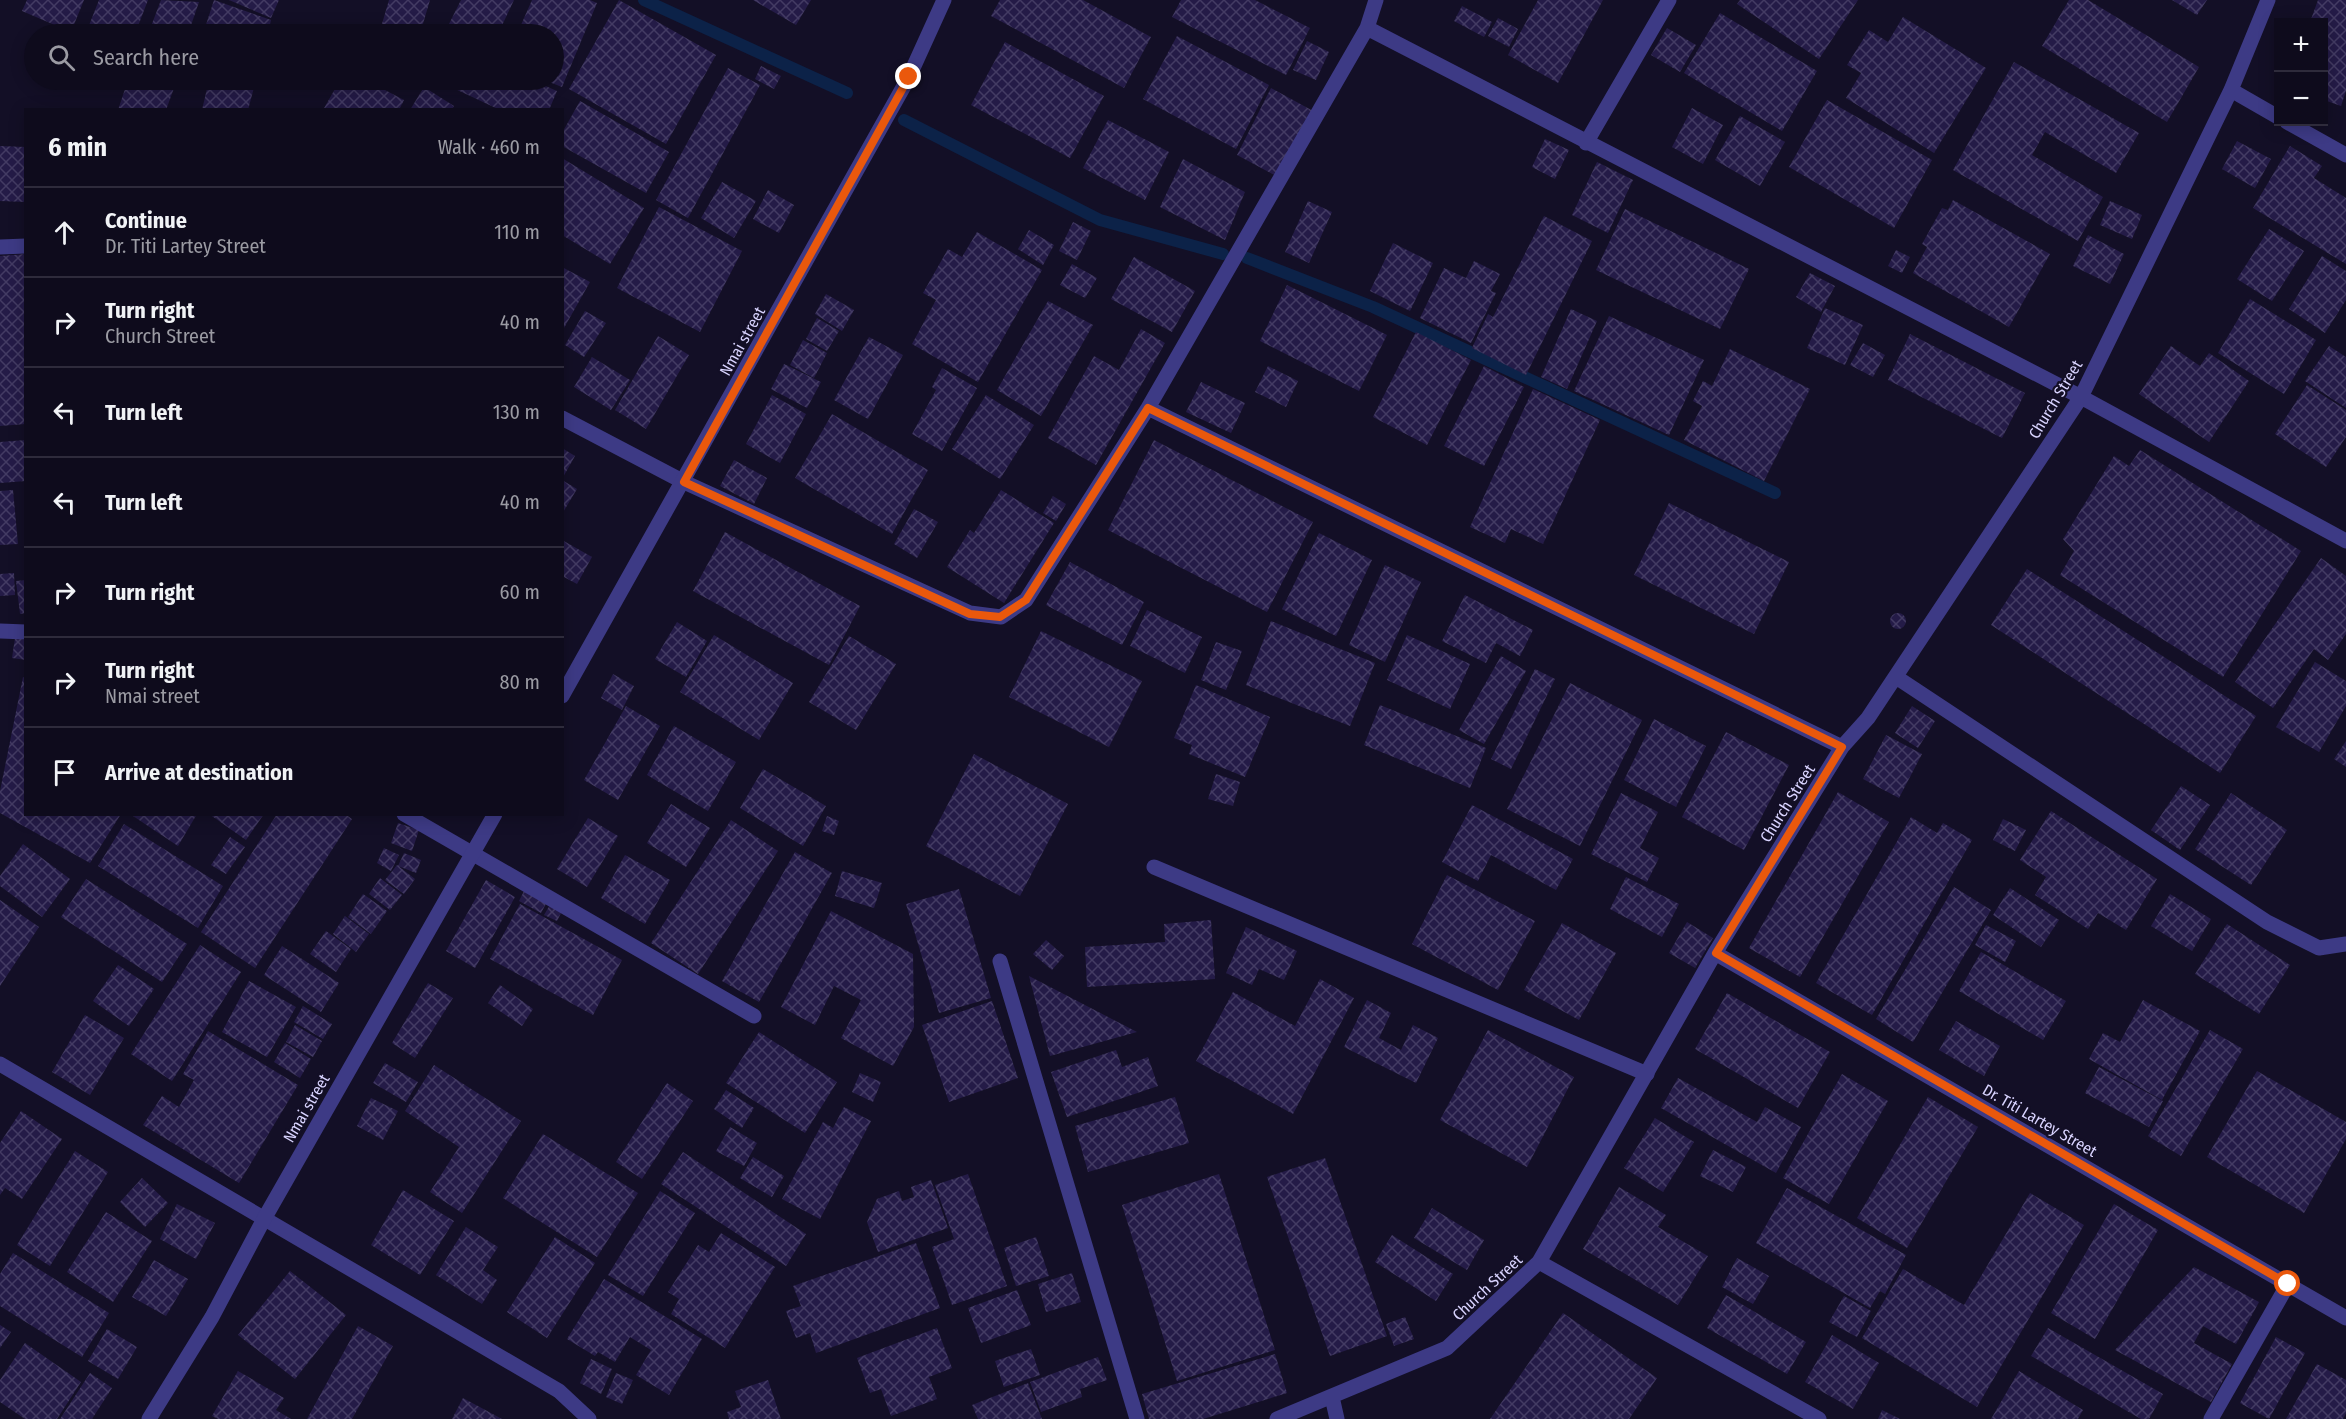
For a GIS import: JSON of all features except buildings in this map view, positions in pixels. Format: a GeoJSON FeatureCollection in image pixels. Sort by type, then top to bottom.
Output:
{"type":"FeatureCollection","features":[{"type":"Feature","properties":{"kind":"street","name":"Nmai street"},"geometry":{"type":"LineString","coordinates":[[564,692],[909,77],[944,0]]}},
{"type":"Feature","properties":{"kind":"street"},"geometry":{"type":"LineString","coordinates":[[564,419],[684,482],[970,614],[1000,617],[1026,600],[1148,408],[1368,28],[1376,0]]}},
{"type":"Feature","properties":{"kind":"street"},"geometry":{"type":"LineString","coordinates":[[1586,143],[1669,0]]}},
{"type":"Feature","properties":{"kind":"street","name":"Church Street"},"geometry":{"type":"LineString","coordinates":[[1277,1419],[1447,1348],[1539,1262],[1716,953],[1842,747],[1868,718],[1896,677],[2081,397],[2231,90],[2268,0]]}},
{"type":"Feature","properties":{"kind":"street"},"geometry":{"type":"LineString","coordinates":[[1368,28],[1586,143],[2081,397],[2346,541]]}},
{"type":"Feature","properties":{"kind":"street"},"geometry":{"type":"LineString","coordinates":[[2231,90],[2274,115]]}},
{"type":"Feature","properties":{"kind":"street"},"geometry":{"type":"LineString","coordinates":[[2294,126],[2346,155]]}},
{"type":"Feature","properties":{"kind":"street"},"geometry":{"type":"LineString","coordinates":[[0,247],[24,246]]}},
{"type":"Feature","properties":{"kind":"street"},"geometry":{"type":"LineString","coordinates":[[1148,408],[1842,747]]}},
{"type":"Feature","properties":{"kind":"street"},"geometry":{"type":"LineString","coordinates":[[0,631],[24,632]]}},
{"type":"Feature","properties":{"kind":"street"},"geometry":{"type":"LineString","coordinates":[[1896,677],[2267,922],[2319,948],[2346,944]]}},
{"type":"Feature","properties":{"kind":"street"},"geometry":{"type":"LineString","coordinates":[[407,816],[754,1016]]}},
{"type":"Feature","properties":{"kind":"street","name":"Nmai street"},"geometry":{"type":"LineString","coordinates":[[149,1419],[212,1317],[264,1218],[494,816]]}},
{"type":"Feature","properties":{"kind":"street"},"geometry":{"type":"LineString","coordinates":[[1154,867],[1647,1074]]}},
{"type":"Feature","properties":{"kind":"street","name":"Dr. Titi Lartey Street"},"geometry":{"type":"LineString","coordinates":[[1716,953],[2346,1318]]}},
{"type":"Feature","properties":{"kind":"street"},"geometry":{"type":"LineString","coordinates":[[1000,961],[1137,1419]]}},
{"type":"Feature","properties":{"kind":"street"},"geometry":{"type":"LineString","coordinates":[[0,1064],[559,1391],[589,1419]]}},
{"type":"Feature","properties":{"kind":"street"},"geometry":{"type":"LineString","coordinates":[[1539,1262],[1819,1419]]}},
{"type":"Feature","properties":{"kind":"street"},"geometry":{"type":"LineString","coordinates":[[2211,1419],[2288,1284]]}},
{"type":"Feature","properties":{"kind":"street"},"geometry":{"type":"LineString","coordinates":[[1332,1397],[1337,1419]]}},
{"type":"Feature","properties":{"kind":"waterway"},"geometry":{"type":"LineString","coordinates":[[644,0],[847,93]]}},
{"type":"Feature","properties":{"kind":"waterway"},"geometry":{"type":"LineString","coordinates":[[904,120],[1100,220],[1223,254]]}},
{"type":"Feature","properties":{"kind":"waterway"},"geometry":{"type":"LineString","coordinates":[[1247,258],[1373,307],[1775,493]]}},
{"type":"Feature","properties":{"kind":"route"},"geometry":{"type":"LineString","coordinates":[[909,77],[684,482],[970,614],[1000,617],[1026,600],[1148,408],[1842,747],[1716,953],[2288,1284]]}}]}
